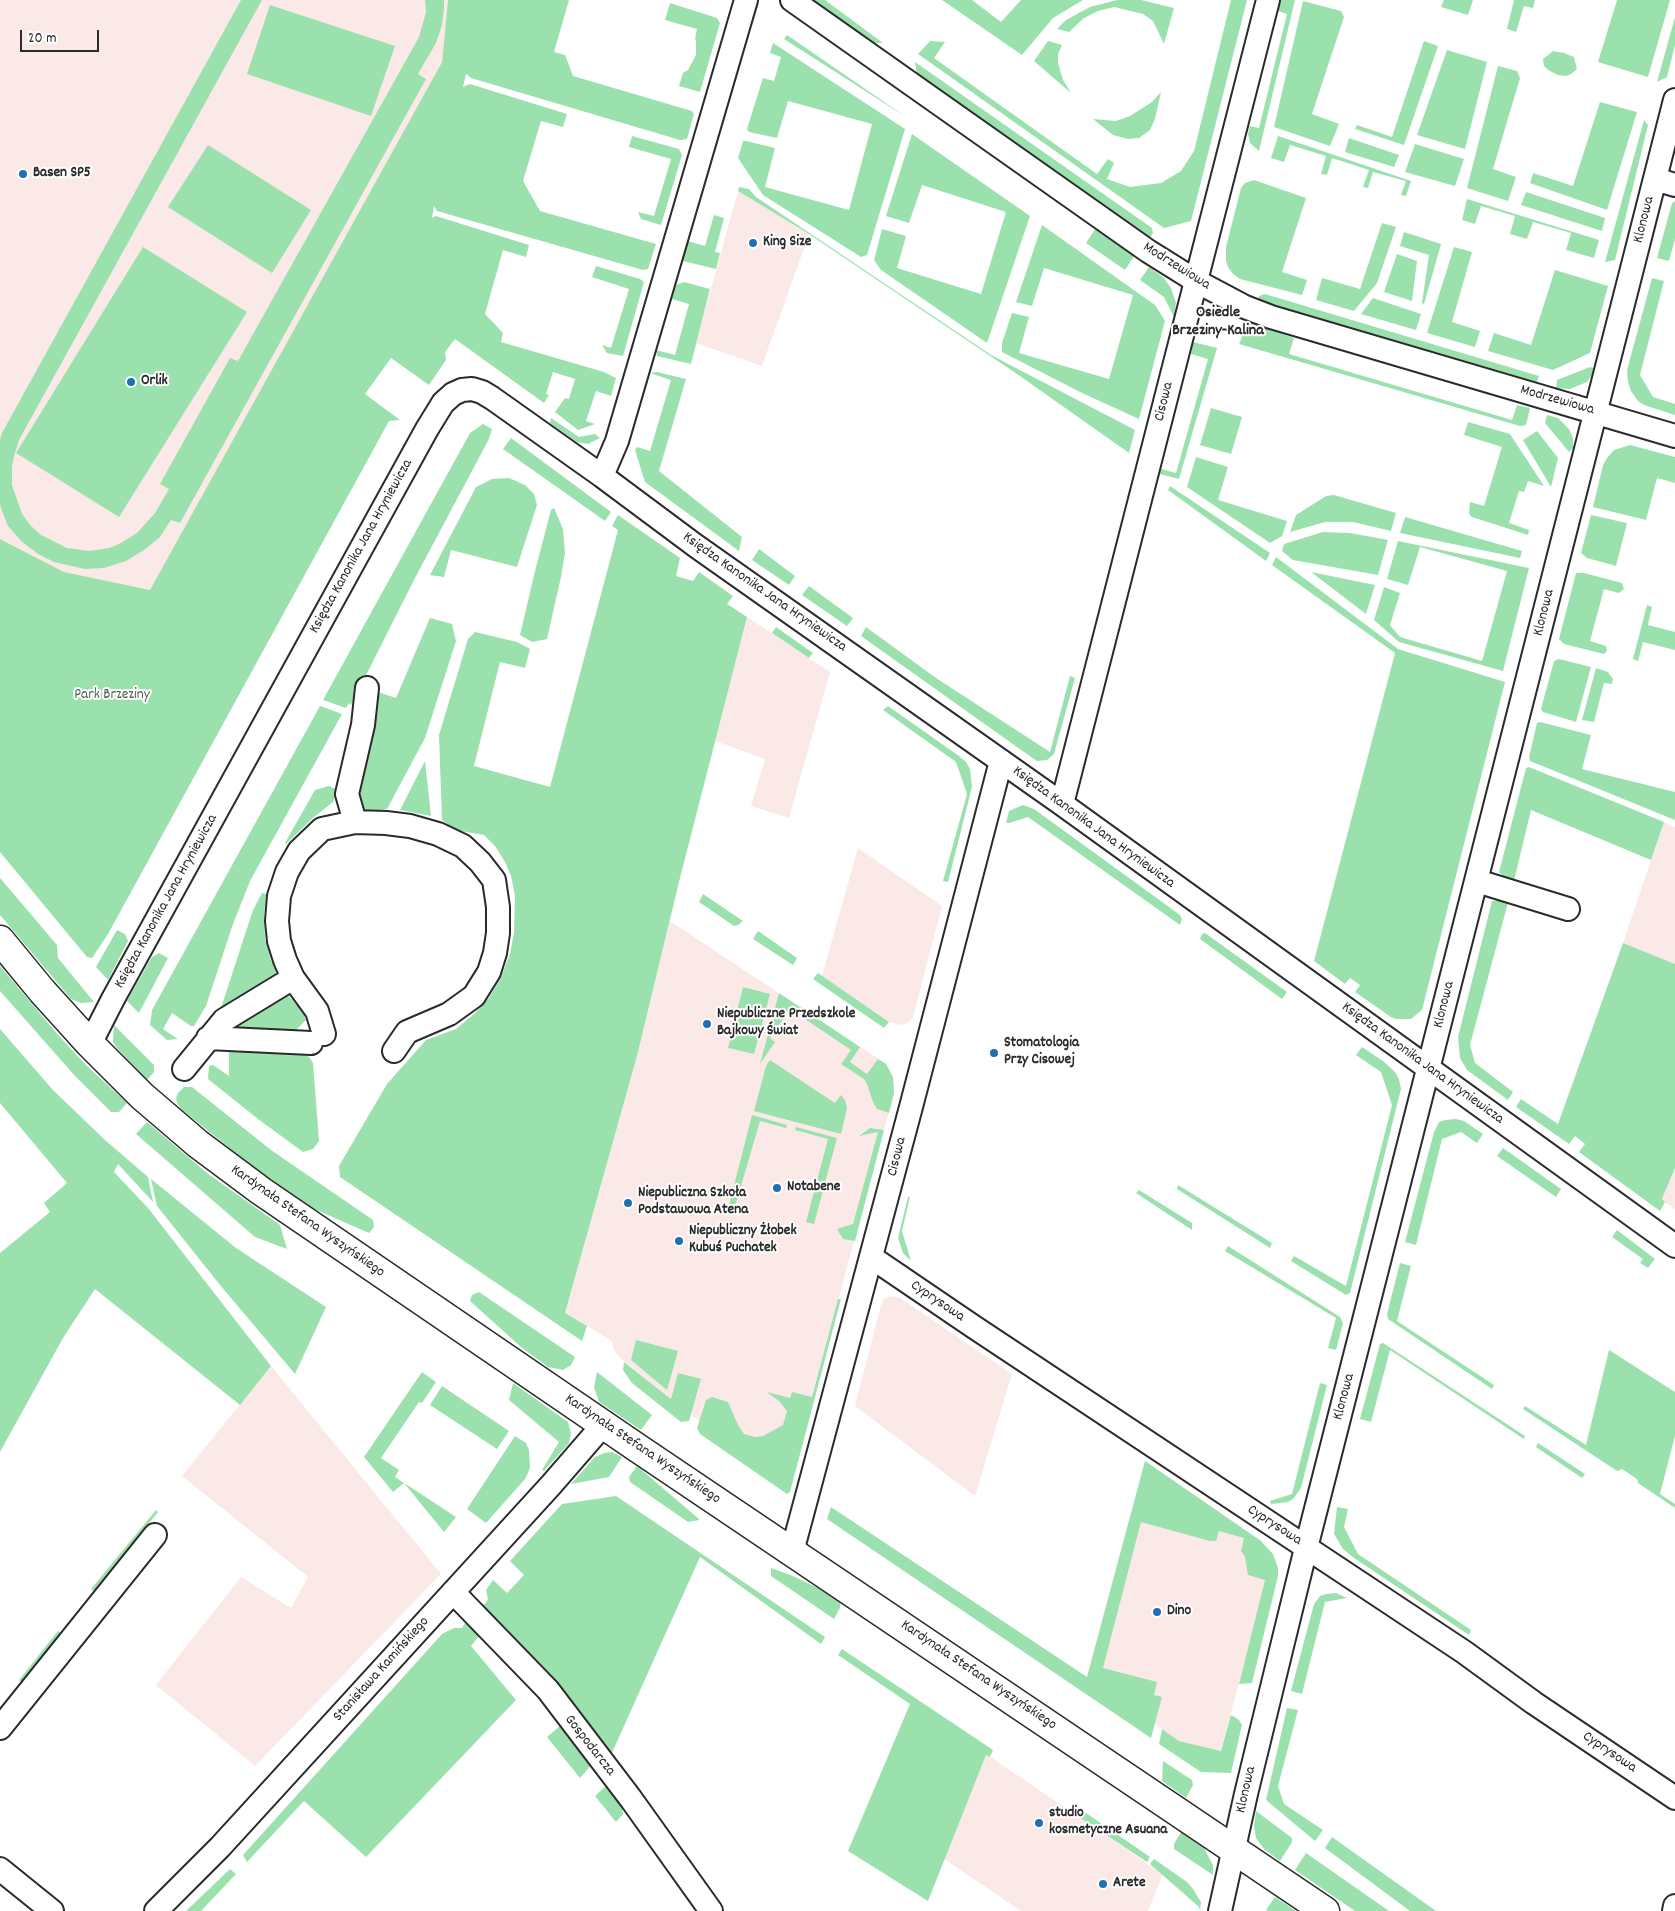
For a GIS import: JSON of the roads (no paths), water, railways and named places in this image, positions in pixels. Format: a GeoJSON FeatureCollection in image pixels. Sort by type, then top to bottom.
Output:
{"type":"FeatureCollection","features":[{"type":"Feature","properties":{"kind":"street"},"geometry":{"type":"LineString","coordinates":[[602,476],[617,441],[746,0]]}},
{"type":"Feature","properties":{"kind":"street","name":"Modrzewiowa"},"geometry":{"type":"LineString","coordinates":[[792,0],[1148,251],[1196,281],[1245,307],[1271,317],[1675,436]]}},
{"type":"Feature","properties":{"kind":"street","name":"Cisowa"},"geometry":{"type":"LineString","coordinates":[[1062,804],[1268,0]]}},
{"type":"Feature","properties":{"kind":"street","name":"Klonowa"},"geometry":{"type":"LineString","coordinates":[[1220,1911],[1233,1849],[1306,1548],[1595,412],[1665,182],[1675,100]]}},
{"type":"Feature","properties":{"kind":"street","name":"Księdza Kanonika Jana Hryniewicza"},"geometry":{"type":"LineString","coordinates":[[90,1044],[427,429],[443,403],[453,394],[462,390],[472,389],[482,392],[602,476],[696,546],[1062,804],[1675,1246]]}},
{"type":"Feature","properties":{"kind":"street"},"geometry":{"type":"LineString","coordinates":[[356,822],[347,794],[363,725],[367,688]]}},
{"type":"Feature","properties":{"kind":"street","name":"Cisowa"},"geometry":{"type":"LineString","coordinates":[[792,1552],[1000,761]]}},
{"type":"Feature","properties":{"kind":"street"},"geometry":{"type":"LineString","coordinates":[[208,1038],[318,1038],[317,1011],[293,978],[280,942],[277,921],[279,896],[288,872],[299,851],[322,829],[356,822],[386,823],[410,826],[438,834],[463,846],[480,862],[494,880],[498,907],[498,933],[495,953],[489,972],[474,996],[449,1014],[407,1032],[394,1051]]}},
{"type":"Feature","properties":{"kind":"street"},"geometry":{"type":"LineString","coordinates":[[1477,881],[1568,909]]}},
{"type":"Feature","properties":{"kind":"street","name":"Kardynała Stefana Wyszyńskiego"},"geometry":{"type":"LineString","coordinates":[[0,940],[42,991],[90,1044],[153,1106],[198,1144],[261,1191],[603,1425],[1325,1911]]}},
{"type":"Feature","properties":{"kind":"street"},"geometry":{"type":"LineString","coordinates":[[184,1069],[224,1020],[293,978]]}},
{"type":"Feature","properties":{"kind":"street","name":"Cyprysowa"},"geometry":{"type":"LineString","coordinates":[[871,1257],[1464,1652],[1675,1798]]}},
{"type":"Feature","properties":{"kind":"street","name":"Stanisława Kamińskiego"},"geometry":{"type":"LineString","coordinates":[[156,1911],[220,1848],[603,1425]]}},
{"type":"Feature","properties":{"kind":"street"},"geometry":{"type":"LineString","coordinates":[[0,1728],[156,1535]]}},
{"type":"Feature","properties":{"kind":"street","name":"Gospodarcza"},"geometry":{"type":"LineString","coordinates":[[452,1592],[548,1690],[631,1799],[709,1910]]}},
{"type":"Feature","properties":{"kind":"street"},"geometry":{"type":"LineString","coordinates":[[0,1869],[52,1911]]}},
{"type":"Feature","properties":{"kind":"street"},"geometry":{"type":"LineString","coordinates":[[1674,1911],[1675,1906]]}},
{"type":"Feature","properties":{"kind":"place","name":"Basen SP5"},"geometry":{"type":"Point","coordinates":[23,174]}},
{"type":"Feature","properties":{"kind":"place","name":"King Size"},"geometry":{"type":"Point","coordinates":[753,243]}},
{"type":"Feature","properties":{"kind":"place","name":"Orlik"},"geometry":{"type":"Point","coordinates":[131,382]}},
{"type":"Feature","properties":{"kind":"place","name":"Niepubliczne Przedszkole Bajkowy Świat"},"geometry":{"type":"Point","coordinates":[707,1024]}},
{"type":"Feature","properties":{"kind":"place","name":"Stomatologia Przy Cisowej"},"geometry":{"type":"Point","coordinates":[994,1053]}},
{"type":"Feature","properties":{"kind":"place","name":"Notabene"},"geometry":{"type":"Point","coordinates":[777,1188]}},
{"type":"Feature","properties":{"kind":"place","name":"Niepubliczna Szkoła Podstawowa Atena"},"geometry":{"type":"Point","coordinates":[628,1203]}},
{"type":"Feature","properties":{"kind":"place","name":"Niepubliczny Żłobek Kubuś Puchatek"},"geometry":{"type":"Point","coordinates":[679,1241]}},
{"type":"Feature","properties":{"kind":"place","name":"Dino"},"geometry":{"type":"Point","coordinates":[1157,1612]}},
{"type":"Feature","properties":{"kind":"place","name":"studio kosmetyczne Asuana"},"geometry":{"type":"Point","coordinates":[1039,1823]}},
{"type":"Feature","properties":{"kind":"place","name":"Arete"},"geometry":{"type":"Point","coordinates":[1103,1884]}},
{"type":"Feature","properties":{"kind":"district","name":"Osiedle Brzeziny-Kalina"},"geometry":{"type":"Point","coordinates":[1218,323]}},
{"type":"Feature","properties":{"kind":"park label","name":"Park Brzeziny"},"geometry":{"type":"Point","coordinates":[112,696]}}]}
